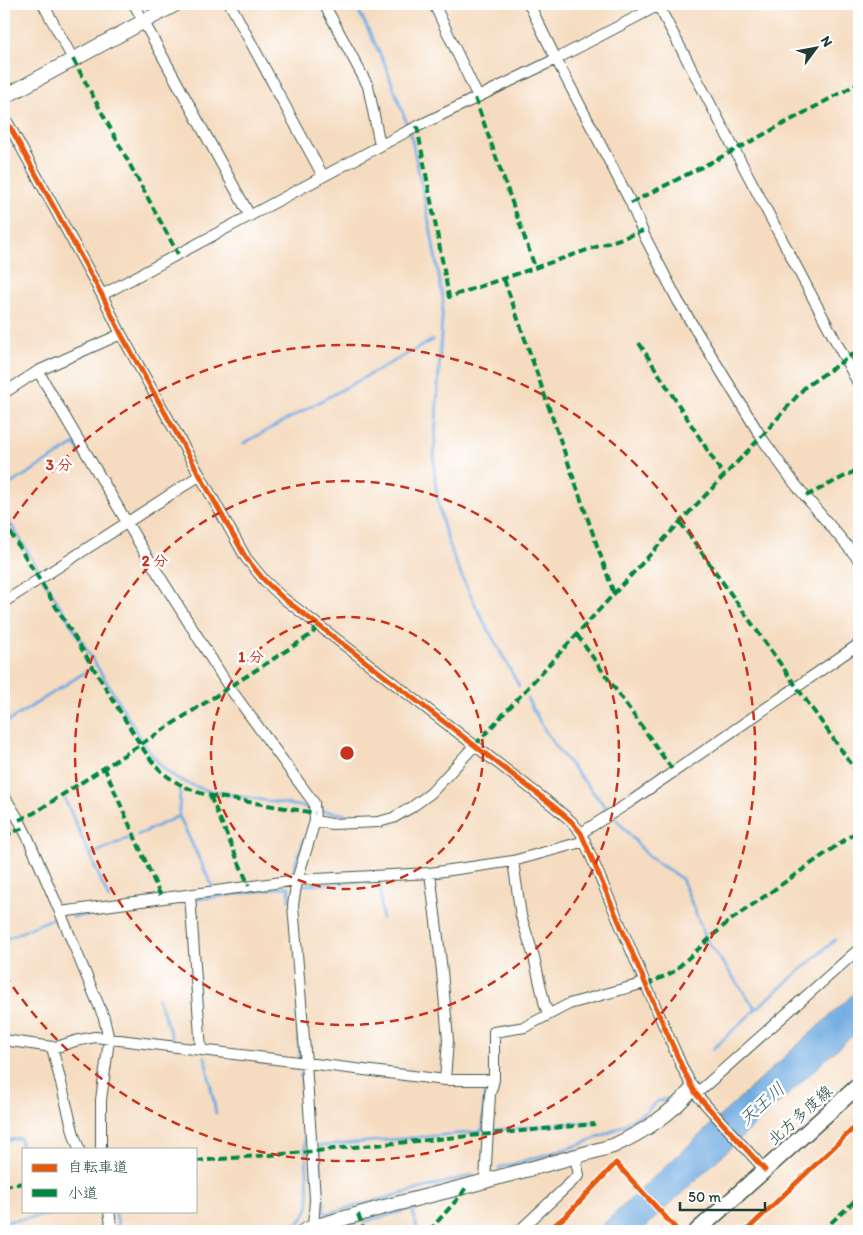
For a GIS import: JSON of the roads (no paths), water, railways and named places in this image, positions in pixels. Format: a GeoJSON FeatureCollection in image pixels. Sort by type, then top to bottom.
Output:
{"type":"FeatureCollection","features":[{"type":"Feature","properties":{"kind":"main road","name":"北方多度線"},"geometry":{"type":"LineString","coordinates":[[697,1231],[859,1085]]}},
{"type":"Feature","properties":{"kind":"street"},"geometry":{"type":"LineString","coordinates":[[43,4],[73,59]]}},
{"type":"Feature","properties":{"kind":"street"},"geometry":{"type":"LineString","coordinates":[[134,4],[250,216]]}},
{"type":"Feature","properties":{"kind":"street"},"geometry":{"type":"LineString","coordinates":[[4,97],[176,4]]}},
{"type":"Feature","properties":{"kind":"street"},"geometry":{"type":"LineString","coordinates":[[230,4],[323,176]]}},
{"type":"Feature","properties":{"kind":"street"},"geometry":{"type":"LineString","coordinates":[[324,4],[368,86],[380,145]]}},
{"type":"Feature","properties":{"kind":"street"},"geometry":{"type":"LineString","coordinates":[[434,4],[478,97]]}},
{"type":"Feature","properties":{"kind":"street"},"geometry":{"type":"LineString","coordinates":[[529,4],[631,204],[644,235],[678,302],[763,440],[795,484],[859,560]]}},
{"type":"Feature","properties":{"kind":"street"},"geometry":{"type":"LineString","coordinates":[[102,295],[380,145],[556,59],[660,4],[859,385]]}},
{"type":"Feature","properties":{"kind":"street"},"geometry":{"type":"LineString","coordinates":[[4,116],[102,295],[120,334],[246,558],[264,580],[283,598],[552,804],[571,821],[583,837],[645,984],[683,1069],[695,1091],[765,1170]]}},
{"type":"Feature","properties":{"kind":"street"},"geometry":{"type":"LineString","coordinates":[[4,393],[38,371],[120,334]]}},
{"type":"Feature","properties":{"kind":"street"},"geometry":{"type":"LineString","coordinates":[[38,371],[127,522],[229,687],[314,803],[316,821],[297,880],[293,905],[315,1199],[309,1229],[384,1207],[575,1157],[613,1146],[633,1137],[695,1091],[859,949]]}},
{"type":"Feature","properties":{"kind":"street"},"geometry":{"type":"LineString","coordinates":[[4,602],[199,476]]}},
{"type":"Feature","properties":{"kind":"street"},"geometry":{"type":"LineString","coordinates":[[60,912],[297,880],[430,873],[513,861],[583,837],[630,802],[859,644]]}},
{"type":"Feature","properties":{"kind":"street"},"geometry":{"type":"LineString","coordinates":[[316,821],[341,824],[378,822],[393,818],[431,793],[475,745]]}},
{"type":"Feature","properties":{"kind":"street"},"geometry":{"type":"LineString","coordinates":[[4,796],[28,838],[104,1018],[109,1040],[101,1100],[101,1148]]}},
{"type":"Feature","properties":{"kind":"street"},"geometry":{"type":"LineString","coordinates":[[513,861],[520,916],[534,957],[545,1006],[549,1014]]}},
{"type":"Feature","properties":{"kind":"street"},"geometry":{"type":"LineString","coordinates":[[430,873],[448,1040],[445,1080]]}},
{"type":"Feature","properties":{"kind":"street"},"geometry":{"type":"LineString","coordinates":[[190,895],[202,1050]]}},
{"type":"Feature","properties":{"kind":"street"},"geometry":{"type":"LineString","coordinates":[[485,1181],[490,1094],[494,1080],[494,1032],[524,1027],[569,1004],[645,984]]}},
{"type":"Feature","properties":{"kind":"street"},"geometry":{"type":"LineString","coordinates":[[4,1040],[52,1047],[75,1040],[95,1037],[445,1080],[494,1080]]}},
{"type":"Feature","properties":{"kind":"street"},"geometry":{"type":"LineString","coordinates":[[52,1047],[79,1148]]}},
{"type":"Feature","properties":{"kind":"street"},"geometry":{"type":"LineString","coordinates":[[519,1231],[579,1175],[575,1157]]}},
{"type":"Feature","properties":{"kind":"street"},"geometry":{"type":"LineString","coordinates":[[108,1212],[112,1231]]}},
{"type":"Feature","properties":{"kind":"water","name":"天王川"},"geometry":{"type":"Polygon","coordinates":[[[859,989],[859,1030],[641,1231],[596,1231],[744,1094],[859,989]]]}},
{"type":"Feature","properties":{"kind":"waterway"},"geometry":{"type":"LineString","coordinates":[[355,4],[386,67],[411,135],[443,300],[434,456],[436,488],[441,518],[461,576],[519,686]]}},
{"type":"Feature","properties":{"kind":"waterway"},"geometry":{"type":"LineString","coordinates":[[244,443],[433,340]]}},
{"type":"Feature","properties":{"kind":"waterway"},"geometry":{"type":"LineString","coordinates":[[4,488],[75,444],[82,456]]}},
{"type":"Feature","properties":{"kind":"waterway"},"geometry":{"type":"LineString","coordinates":[[4,513],[40,572]]}},
{"type":"Feature","properties":{"kind":"waterway"},"geometry":{"type":"LineString","coordinates":[[44,580],[142,740]]}},
{"type":"Feature","properties":{"kind":"waterway"},"geometry":{"type":"LineString","coordinates":[[4,724],[90,669]]}},
{"type":"Feature","properties":{"kind":"waterway"},"geometry":{"type":"LineString","coordinates":[[527,698],[559,751],[608,810]]}},
{"type":"Feature","properties":{"kind":"waterway"},"geometry":{"type":"LineString","coordinates":[[144,743],[164,769],[188,784],[209,791],[311,808]]}},
{"type":"Feature","properties":{"kind":"waterway"},"geometry":{"type":"LineString","coordinates":[[180,790],[179,816],[212,886]]}},
{"type":"Feature","properties":{"kind":"waterway"},"geometry":{"type":"LineString","coordinates":[[65,799],[109,899]]}},
{"type":"Feature","properties":{"kind":"waterway"},"geometry":{"type":"LineString","coordinates":[[318,810],[355,816],[376,817]]}},
{"type":"Feature","properties":{"kind":"waterway"},"geometry":{"type":"LineString","coordinates":[[138,835],[179,816]]}},
{"type":"Feature","properties":{"kind":"waterway"},"geometry":{"type":"LineString","coordinates":[[617,820],[649,857],[682,879],[707,941],[756,1009]]}},
{"type":"Feature","properties":{"kind":"waterway"},"geometry":{"type":"LineString","coordinates":[[90,855],[131,837]]}},
{"type":"Feature","properties":{"kind":"waterway"},"geometry":{"type":"LineString","coordinates":[[292,873],[305,838]]}},
{"type":"Feature","properties":{"kind":"waterway"},"geometry":{"type":"LineString","coordinates":[[304,885],[377,881],[380,884],[382,918]]}},
{"type":"Feature","properties":{"kind":"waterway"},"geometry":{"type":"LineString","coordinates":[[193,902],[193,900],[285,887],[289,887],[289,900]]}},
{"type":"Feature","properties":{"kind":"waterway"},"geometry":{"type":"LineString","coordinates":[[73,917],[186,901]]}},
{"type":"Feature","properties":{"kind":"waterway"},"geometry":{"type":"LineString","coordinates":[[4,940],[53,918],[55,920]]}},
{"type":"Feature","properties":{"kind":"waterway"},"geometry":{"type":"LineString","coordinates":[[713,1049],[835,940]]}},
{"type":"Feature","properties":{"kind":"waterway"},"geometry":{"type":"LineString","coordinates":[[158,998],[174,1043]]}},
{"type":"Feature","properties":{"kind":"waterway"},"geometry":{"type":"LineString","coordinates":[[297,1012],[300,1057]]}},
{"type":"Feature","properties":{"kind":"waterway"},"geometry":{"type":"LineString","coordinates":[[205,1057],[216,1113]]}},
{"type":"Feature","properties":{"kind":"waterway"},"geometry":{"type":"LineString","coordinates":[[285,1231],[301,1220],[306,1213],[309,1203],[301,1074]]}},
{"type":"Feature","properties":{"kind":"waterway"},"geometry":{"type":"LineString","coordinates":[[318,1146],[479,1132],[483,1129],[485,1084]]}},
{"type":"Feature","properties":{"kind":"waterway"},"geometry":{"type":"LineString","coordinates":[[499,1168],[579,1145],[615,1130],[647,1111],[656,1102],[666,1099]]}},
{"type":"Feature","properties":{"kind":"waterway"},"geometry":{"type":"LineString","coordinates":[[495,1130],[592,1122]]}},
{"type":"Feature","properties":{"kind":"waterway"},"geometry":{"type":"LineString","coordinates":[[4,1141],[20,1138],[22,1149]]}},
{"type":"Feature","properties":{"kind":"waterway"},"geometry":{"type":"LineString","coordinates":[[319,1152],[324,1212],[329,1213],[473,1175]]}},
{"type":"Feature","properties":{"kind":"waterway"},"geometry":{"type":"LineString","coordinates":[[363,1222],[454,1197]]}},
{"type":"Feature","properties":{"kind":"waterway"},"geometry":{"type":"LineString","coordinates":[[412,1209],[418,1231]]}},
{"type":"Feature","properties":{"kind":"waterway"},"geometry":{"type":"LineString","coordinates":[[4,1222],[69,1212]]}},
{"type":"Feature","properties":{"kind":"waterway"},"geometry":{"type":"LineString","coordinates":[[115,1212],[120,1231]]}},
{"type":"Feature","properties":{"kind":"waterway"},"geometry":{"type":"LineString","coordinates":[[329,1231],[355,1223]]}},
{"type":"Feature","properties":{"kind":"waterway"},"geometry":{"type":"LineString","coordinates":[[262,1231],[287,1229]]}}]}
